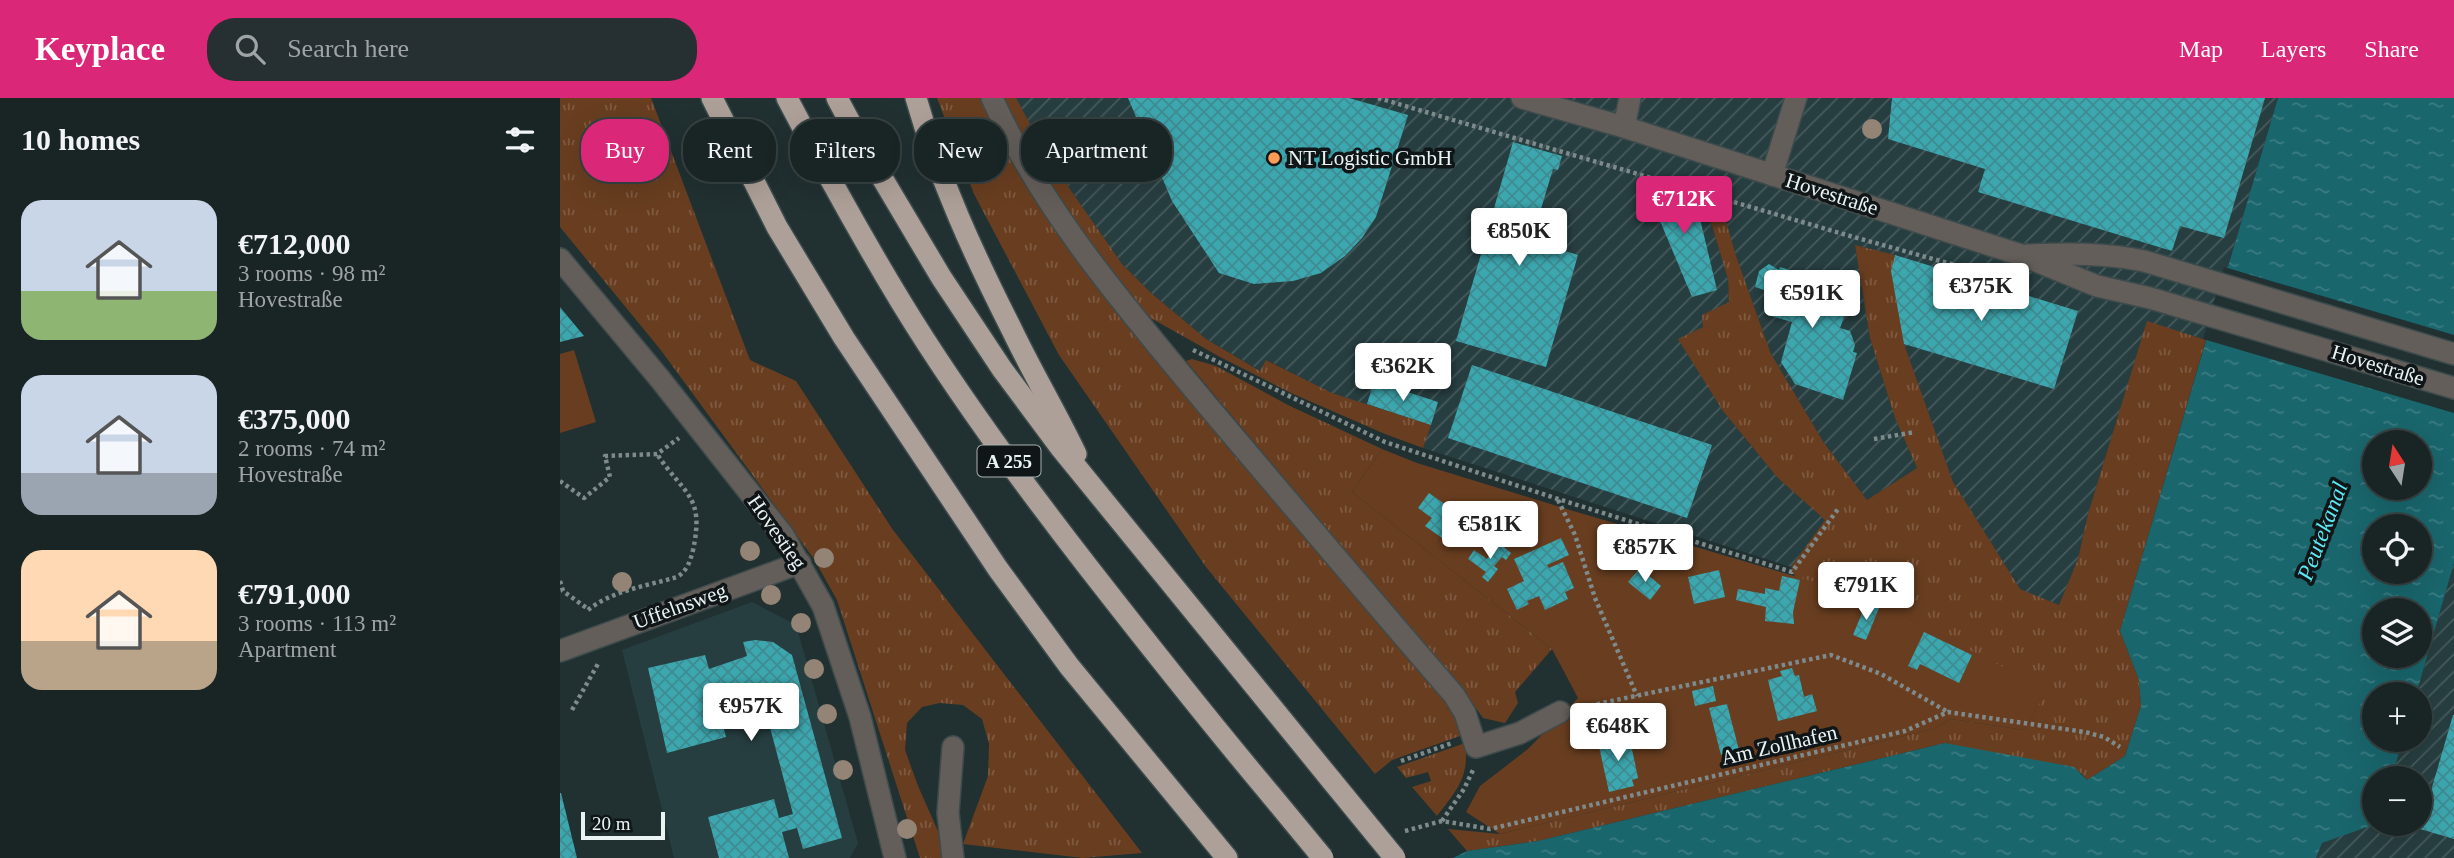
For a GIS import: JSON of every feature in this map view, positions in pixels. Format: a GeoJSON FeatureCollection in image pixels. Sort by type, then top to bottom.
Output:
{"type":"FeatureCollection","features":[{"type":"Feature","properties":{"kind":"highway"},"geometry":{"type":"LineString","coordinates":[[712,98],[777,227],[844,338],[998,569],[1069,666],[1227,858]]}},
{"type":"Feature","properties":{"kind":"highway","name":"A 255"},"geometry":{"type":"LineString","coordinates":[[788,98],[824,168],[902,303],[967,402],[1048,516],[1165,667],[1323,858]]}},
{"type":"Feature","properties":{"kind":"highway"},"geometry":{"type":"LineString","coordinates":[[837,98],[941,277],[1010,380],[1092,487],[1395,858]]}},
{"type":"Feature","properties":{"kind":"highway"},"geometry":{"type":"LineString","coordinates":[[916,98],[927,138],[959,220],[1092,487]]}},
{"type":"Feature","properties":{"kind":"street"},"geometry":{"type":"LineString","coordinates":[[992,98],[1017,148],[1064,223],[1104,277],[1297,512],[1454,695],[1465,713],[1475,741],[1520,733],[1560,712]]}},
{"type":"Feature","properties":{"kind":"street","name":"Hovestraße"},"geometry":{"type":"LineString","coordinates":[[1522,98],[1623,127],[2021,255],[2097,286],[2192,310],[2454,388]]}},
{"type":"Feature","properties":{"kind":"street"},"geometry":{"type":"LineString","coordinates":[[1623,127],[1630,98]]}},
{"type":"Feature","properties":{"kind":"street"},"geometry":{"type":"LineString","coordinates":[[1772,175],[1796,98]]}},
{"type":"Feature","properties":{"kind":"street","name":"Hovestraße"},"geometry":{"type":"LineString","coordinates":[[2021,255],[2071,253],[2144,261],[2454,354]]}},
{"type":"Feature","properties":{"kind":"street","name":"Hovestieg"},"geometry":{"type":"LineString","coordinates":[[560,259],[697,425],[783,535],[800,563],[823,606],[860,717],[895,858]]}},
{"type":"Feature","properties":{"kind":"street","name":"Uffelnsweg"},"geometry":{"type":"LineString","coordinates":[[560,651],[800,563]]}},
{"type":"Feature","properties":{"kind":"street"},"geometry":{"type":"LineString","coordinates":[[953,747],[948,813],[953,858]]}},
{"type":"Feature","properties":{"kind":"path"},"geometry":{"type":"LineString","coordinates":[[1378,98],[2030,286]]}},
{"type":"Feature","properties":{"kind":"path"},"geometry":{"type":"LineString","coordinates":[[1190,348],[1385,442],[1792,572],[1838,509]]}},
{"type":"Feature","properties":{"kind":"path"},"geometry":{"type":"LineString","coordinates":[[560,481],[584,498],[610,477],[605,456],[657,454],[697,425]]}},
{"type":"Feature","properties":{"kind":"path"},"geometry":{"type":"LineString","coordinates":[[1874,439],[1915,432]]}},
{"type":"Feature","properties":{"kind":"path"},"geometry":{"type":"LineString","coordinates":[[588,610],[599,601],[619,593],[677,577],[690,563],[698,528],[696,508],[691,495],[668,471],[657,454]]}},
{"type":"Feature","properties":{"kind":"path"},"geometry":{"type":"LineString","coordinates":[[1558,499],[1575,534],[1595,597],[1637,696]]}},
{"type":"Feature","properties":{"kind":"path"},"geometry":{"type":"LineString","coordinates":[[560,581],[563,591],[616,630],[572,710]]}},
{"type":"Feature","properties":{"kind":"path"},"geometry":{"type":"LineString","coordinates":[[1560,712],[1831,655],[1881,674],[1948,712],[2085,732],[2104,737],[2120,747]]}},
{"type":"Feature","properties":{"kind":"path","name":"Am Zollhafen"},"geometry":{"type":"LineString","coordinates":[[1475,741],[1473,774],[1443,821],[1477,828],[1498,827],[1905,731],[1948,712]]}},
{"type":"Feature","properties":{"kind":"path"},"geometry":{"type":"LineString","coordinates":[[1401,761],[1475,741]]}},
{"type":"Feature","properties":{"kind":"shaded area"},"geometry":{"type":"Polygon","coordinates":[[[1016,98],[2278,98],[2206,340],[2147,322],[2088,514],[2078,559],[2059,605],[2020,590],[1953,482],[1904,344],[1895,255],[1855,245],[1870,338],[1895,418],[1917,468],[1867,500],[1824,443],[1771,354],[1721,205],[1704,199],[1728,279],[1729,303],[1702,315],[1703,327],[1679,340],[1723,411],[1777,477],[1825,520],[1791,567],[1423,448],[1430,425],[1332,393],[1267,360],[1261,371],[1206,339],[1151,293],[1122,264],[1065,182],[1172,182],[1172,119],[1027,119],[1016,98]]]}},
{"type":"Feature","properties":{"kind":"shaded area"},"geometry":{"type":"Polygon","coordinates":[[[2454,563],[2454,858],[2316,858],[2322,843],[2362,829],[2362,836],[2432,836],[2432,766],[2395,766],[2399,752],[2432,752],[2432,682],[2420,682],[2424,668],[2432,668],[2432,639],[2454,563]]]}},
{"type":"Feature","properties":{"kind":"shaded area"},"geometry":{"type":"Polygon","coordinates":[[[752,602],[796,625],[858,843],[850,858],[674,858],[622,650],[752,602]]]}},
{"type":"Feature","properties":{"kind":"green space"},"geometry":{"type":"Polygon","coordinates":[[[560,98],[651,98],[659,119],[581,119],[581,182],[669,182],[669,146],[750,360],[796,381],[893,530],[1142,853],[1083,858],[963,844],[988,776],[989,744],[982,719],[963,705],[940,703],[922,707],[907,723],[905,750],[941,838],[943,858],[920,858],[837,600],[814,559],[660,349],[560,227],[560,98]]]}},
{"type":"Feature","properties":{"kind":"green space"},"geometry":{"type":"Polygon","coordinates":[[[937,98],[982,98],[992,119],[945,119],[937,98]]]}},
{"type":"Feature","properties":{"kind":"green space"},"geometry":{"type":"Polygon","coordinates":[[[1002,98],[1016,98],[1027,119],[1021,119],[1021,134],[1002,98]]]}},
{"type":"Feature","properties":{"kind":"green space"},"geometry":{"type":"Polygon","coordinates":[[[1007,149],[1021,168],[1021,182],[1032,182],[1435,687],[1463,735],[1392,760],[1375,774],[1206,567],[1059,355],[969,182],[1007,182],[1007,149]]]}},
{"type":"Feature","properties":{"kind":"green space"},"geometry":{"type":"Polygon","coordinates":[[[1049,182],[1065,182],[1122,264],[1151,293],[1206,339],[1260,371],[1266,360],[1332,393],[1431,425],[1423,448],[1291,393],[1149,317],[1071,217],[1049,182]]]}},
{"type":"Feature","properties":{"kind":"green space"},"geometry":{"type":"Polygon","coordinates":[[[1704,199],[1721,204],[1736,256],[1771,354],[1824,443],[1867,500],[1917,468],[1895,418],[1870,338],[1855,245],[1895,255],[1904,344],[1953,482],[2020,589],[2059,605],[2078,559],[2088,514],[2147,321],[2206,340],[2120,631],[2139,680],[2141,706],[2125,756],[2087,780],[2081,773],[1945,743],[1538,841],[1467,851],[1448,829],[1500,834],[1933,729],[1951,719],[2024,730],[2046,691],[1869,598],[1795,577],[1791,567],[1825,520],[1777,477],[1723,411],[1678,339],[1703,327],[1702,315],[1729,302],[1728,279],[1704,199]]]}},
{"type":"Feature","properties":{"kind":"green space"},"geometry":{"type":"Polygon","coordinates":[[[574,350],[596,422],[560,433],[560,354],[574,350]]]}},
{"type":"Feature","properties":{"kind":"green space"},"geometry":{"type":"Polygon","coordinates":[[[1192,359],[1216,366],[1288,405],[1382,449],[1352,492],[1552,649],[1515,692],[1518,703],[1505,723],[1483,718],[1186,361],[1192,359]]]}},
{"type":"Feature","properties":{"kind":"green space"},"geometry":{"type":"Polygon","coordinates":[[[1382,449],[1417,463],[1570,510],[1869,598],[2047,690],[2024,730],[1951,719],[1933,729],[1500,834],[1466,812],[1480,786],[1528,749],[1578,698],[1552,649],[1352,492],[1382,449]]]}},
{"type":"Feature","properties":{"kind":"green space"},"geometry":{"type":"Polygon","coordinates":[[[1465,743],[1465,765],[1460,783],[1437,816],[1412,787],[1431,781],[1428,772],[1406,778],[1397,767],[1465,743]]]}},
{"type":"Feature","properties":{"kind":"water","name":"Peutekanal"},"geometry":{"type":"Polygon","coordinates":[[[2278,98],[2454,98],[2454,563],[2432,639],[2432,598],[2362,598],[2362,668],[2424,668],[2420,682],[2362,682],[2362,752],[2399,752],[2395,766],[2362,766],[2362,829],[2322,843],[2316,858],[1453,858],[1467,851],[1538,841],[1945,743],[2074,767],[2087,780],[2125,756],[2141,706],[2139,680],[2120,631],[2278,98]]]}},
{"type":"Feature","properties":{"kind":"pier"},"geometry":{"type":"Polygon","coordinates":[[[2224,267],[2454,335],[2454,413],[2203,339],[2224,267]]]}},
{"type":"Feature","properties":{"kind":"building","name":"NT Logistic GmbH"},"geometry":{"type":"Polygon","coordinates":[[[1128,98],[1349,98],[1408,115],[1376,217],[1362,238],[1345,256],[1321,273],[1293,281],[1254,284],[1219,273],[1172,201],[1164,182],[1172,182],[1172,119],[1137,119],[1128,98]]]}},
{"type":"Feature","properties":{"kind":"building"},"geometry":{"type":"Polygon","coordinates":[[[1892,98],[2265,98],[2224,238],[2180,226],[2172,251],[1978,192],[1985,169],[1888,139],[1892,98]]]}},
{"type":"Feature","properties":{"kind":"building"},"geometry":{"type":"Polygon","coordinates":[[[1513,142],[1562,156],[1558,170],[1553,169],[1534,232],[1554,238],[1552,247],[1578,255],[1546,367],[1456,341],[1513,142]]]}},
{"type":"Feature","properties":{"kind":"building"},"geometry":{"type":"Polygon","coordinates":[[[1643,180],[1690,194],[1691,200],[1696,202],[1717,290],[1692,297],[1655,209],[1657,200],[1647,197],[1643,180]]]}},
{"type":"Feature","properties":{"kind":"building"},"geometry":{"type":"Polygon","coordinates":[[[1895,255],[2078,311],[2054,389],[1904,344],[1891,271],[1895,255]]]}},
{"type":"Feature","properties":{"kind":"building"},"geometry":{"type":"Polygon","coordinates":[[[1769,264],[1779,270],[1780,267],[1844,287],[1839,310],[1846,312],[1840,328],[1850,331],[1855,345],[1853,352],[1857,353],[1843,400],[1795,384],[1781,362],[1792,322],[1771,316],[1776,294],[1755,287],[1759,271],[1769,264]]]}},
{"type":"Feature","properties":{"kind":"building"},"geometry":{"type":"Polygon","coordinates":[[[560,307],[584,336],[560,342],[560,307]]]}},
{"type":"Feature","properties":{"kind":"building"},"geometry":{"type":"Polygon","coordinates":[[[1472,365],[1712,445],[1687,518],[1448,438],[1472,365]]]}},
{"type":"Feature","properties":{"kind":"building"},"geometry":{"type":"Polygon","coordinates":[[[1374,381],[1438,402],[1431,425],[1367,404],[1374,381]]]}},
{"type":"Feature","properties":{"kind":"building"},"geometry":{"type":"Polygon","coordinates":[[[1429,493],[1469,521],[1452,545],[1425,526],[1432,518],[1418,508],[1429,493]]]}},
{"type":"Feature","properties":{"kind":"building"},"geometry":{"type":"Polygon","coordinates":[[[1561,538],[1569,555],[1547,565],[1549,568],[1563,562],[1574,588],[1565,592],[1568,599],[1545,610],[1539,596],[1527,601],[1529,604],[1517,610],[1507,589],[1524,581],[1514,559],[1561,538]]]}},
{"type":"Feature","properties":{"kind":"building"},"geometry":{"type":"Polygon","coordinates":[[[1499,543],[1511,553],[1506,560],[1502,557],[1494,566],[1498,569],[1488,582],[1482,577],[1486,572],[1468,559],[1474,550],[1487,559],[1499,543]]]}},
{"type":"Feature","properties":{"kind":"building"},"geometry":{"type":"Polygon","coordinates":[[[1640,568],[1661,586],[1650,600],[1628,582],[1640,568]]]}},
{"type":"Feature","properties":{"kind":"building"},"geometry":{"type":"Polygon","coordinates":[[[1719,570],[1725,597],[1694,604],[1688,577],[1719,570]]]}},
{"type":"Feature","properties":{"kind":"building"},"geometry":{"type":"Polygon","coordinates":[[[1782,576],[1800,580],[1793,612],[1794,624],[1765,621],[1766,607],[1736,600],[1738,589],[1765,594],[1765,588],[1779,591],[1782,576]]]}},
{"type":"Feature","properties":{"kind":"building"},"geometry":{"type":"Polygon","coordinates":[[[1866,603],[1879,608],[1866,640],[1853,635],[1866,603]]]}},
{"type":"Feature","properties":{"kind":"building"},"geometry":{"type":"Polygon","coordinates":[[[1924,632],[1972,655],[1959,683],[1920,664],[1917,670],[1908,666],[1924,632]]]}},
{"type":"Feature","properties":{"kind":"building"},"geometry":{"type":"Polygon","coordinates":[[[743,642],[773,642],[792,655],[842,838],[803,849],[797,828],[782,832],[789,858],[719,858],[708,817],[774,799],[779,818],[793,814],[764,705],[721,717],[726,737],[667,753],[648,668],[705,655],[709,669],[747,656],[743,642]]]}},
{"type":"Feature","properties":{"kind":"building"},"geometry":{"type":"Polygon","coordinates":[[[1792,668],[1795,676],[1799,675],[1804,697],[1812,694],[1817,711],[1778,721],[1768,680],[1782,676],[1780,671],[1792,668]]]}},
{"type":"Feature","properties":{"kind":"building"},"geometry":{"type":"Polygon","coordinates":[[[1713,686],[1716,701],[1695,706],[1692,691],[1713,686]]]}},
{"type":"Feature","properties":{"kind":"building"},"geometry":{"type":"Polygon","coordinates":[[[1727,704],[1739,750],[1721,755],[1709,708],[1727,704]]]}},
{"type":"Feature","properties":{"kind":"building"},"geometry":{"type":"Polygon","coordinates":[[[2454,715],[2454,839],[2432,833],[2432,788],[2454,715]]]}},
{"type":"Feature","properties":{"kind":"building"},"geometry":{"type":"Polygon","coordinates":[[[1629,735],[1638,778],[1632,780],[1634,786],[1609,792],[1598,742],[1629,735]]]}},
{"type":"Feature","properties":{"kind":"building"},"geometry":{"type":"Polygon","coordinates":[[[561,793],[577,858],[560,858],[561,793]]]}},
{"type":"Feature","properties":{"kind":"place","name":"NT Logistic GmbH"},"geometry":{"type":"Point","coordinates":[1274,158]}}]}
